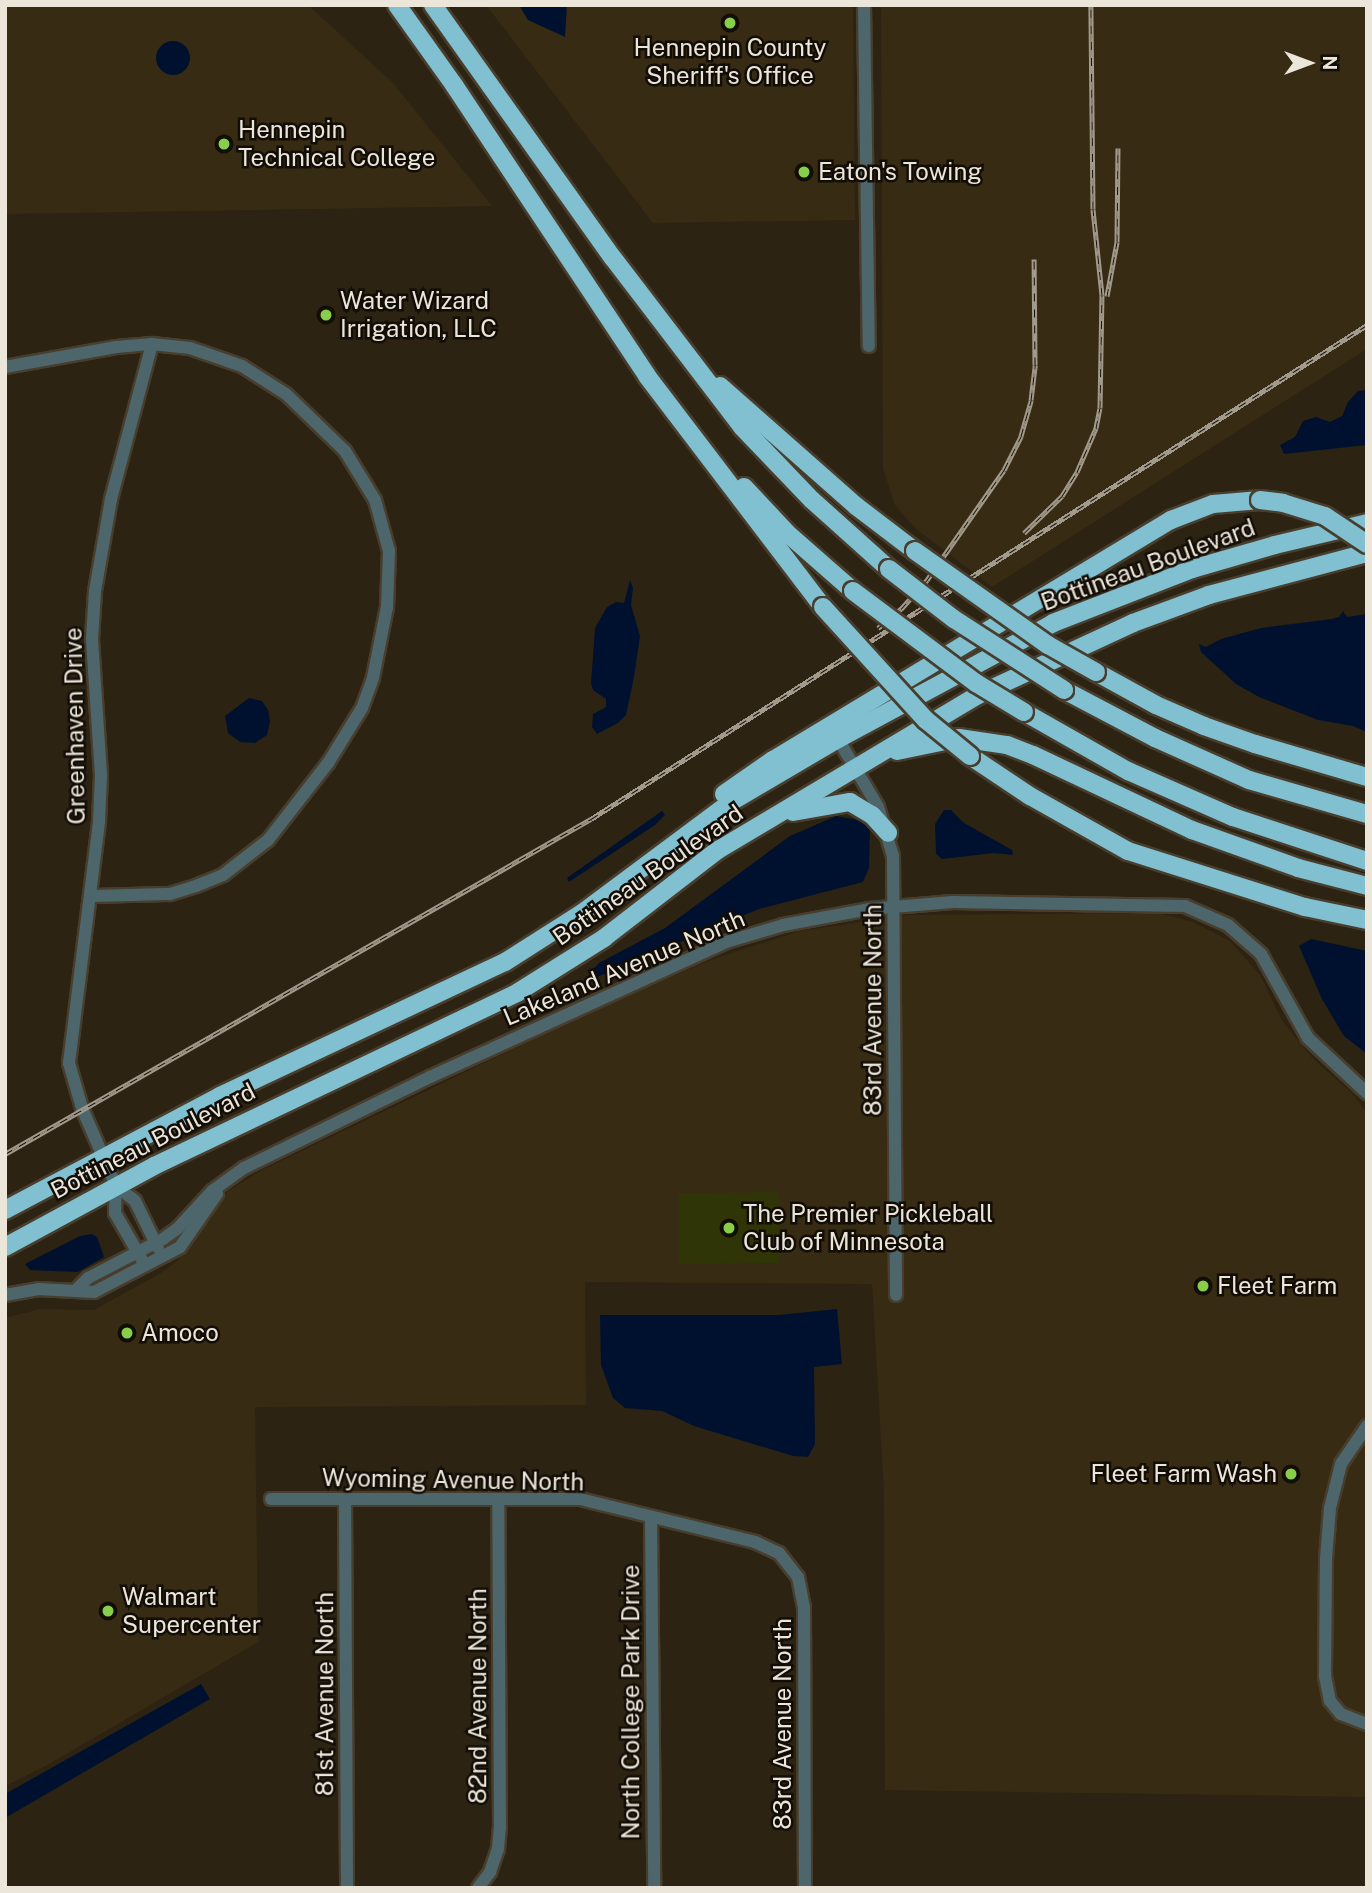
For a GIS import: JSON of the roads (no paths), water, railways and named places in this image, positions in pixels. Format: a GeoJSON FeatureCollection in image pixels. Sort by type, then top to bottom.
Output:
{"type":"FeatureCollection","features":[{"type":"Feature","properties":{"kind":"highway"},"geometry":{"type":"LineString","coordinates":[[397,5],[454,85],[647,376],[823,607],[918,712],[970,756],[1030,796],[1128,851],[1305,907],[1367,920]]}},
{"type":"Feature","properties":{"kind":"highway"},"geometry":{"type":"LineString","coordinates":[[433,5],[677,345],[741,427],[778,466],[889,569],[954,619],[1064,690],[1155,738],[1248,780],[1367,814]]}},
{"type":"Feature","properties":{"kind":"highway"},"geometry":{"type":"LineString","coordinates":[[677,345],[765,428],[856,506],[1037,637],[1156,705],[1204,726],[1255,744],[1367,776]]}},
{"type":"Feature","properties":{"kind":"highway"},"geometry":{"type":"LineString","coordinates":[[647,376],[684,421],[787,533],[853,591],[976,683],[1128,771],[1221,812],[1322,849],[1367,861]]}},
{"type":"Feature","properties":{"kind":"highway"},"geometry":{"type":"LineString","coordinates":[[658,855],[721,796],[774,760],[1171,520],[1213,504],[1260,500],[1325,516],[1367,544]]}},
{"type":"Feature","properties":{"kind":"highway","name":"Bottineau Boulevard"},"geometry":{"type":"LineString","coordinates":[[5,1210],[230,1091],[505,962],[582,913],[731,802],[978,662],[1074,614],[1192,569],[1275,545],[1367,523]]}},
{"type":"Feature","properties":{"kind":"highway","name":"Bottineau Boulevard"},"geometry":{"type":"LineString","coordinates":[[5,1247],[116,1186],[267,1110],[518,992],[566,965],[718,850],[856,767],[880,756],[978,695],[1122,627],[1209,595],[1367,553]]}},
{"type":"Feature","properties":{"kind":"highway"},"geometry":{"type":"LineString","coordinates":[[880,756],[959,738],[1007,745],[1203,834],[1298,867],[1367,886]]}},
{"type":"Feature","properties":{"kind":"highway"},"geometry":{"type":"LineString","coordinates":[[775,816],[822,805],[850,802],[872,815],[888,833]]}},
{"type":"Feature","properties":{"kind":"street"},"geometry":{"type":"LineString","coordinates":[[864,5],[869,346]]}},
{"type":"Feature","properties":{"kind":"street"},"geometry":{"type":"LineString","coordinates":[[5,367],[116,346],[152,344],[190,348],[242,366],[286,394],[345,451],[365,478],[384,524],[390,580],[387,607],[373,678],[362,708],[328,763],[268,840],[223,875],[196,886],[169,894],[91,896]]}},
{"type":"Feature","properties":{"kind":"street","name":"Greenhaven Drive"},"geometry":{"type":"LineString","coordinates":[[116,1186],[82,1108],[69,1063],[99,821],[101,775],[92,639],[95,592],[108,511],[152,344]]}},
{"type":"Feature","properties":{"kind":"street","name":"83rd Avenue North"},"geometry":{"type":"LineString","coordinates":[[838,739],[878,807],[888,833],[895,882],[896,1295]]}},
{"type":"Feature","properties":{"kind":"street","name":"Lakeland Avenue North"},"geometry":{"type":"LineString","coordinates":[[77,1289],[88,1278],[156,1243],[178,1228],[212,1191],[239,1171],[578,1007],[702,952],[783,925],[893,906],[953,902],[1185,906],[1228,925],[1261,954],[1308,1038],[1367,1093]]}},
{"type":"Feature","properties":{"kind":"street"},"geometry":{"type":"LineString","coordinates":[[116,1186],[135,1201],[162,1256]]}},
{"type":"Feature","properties":{"kind":"street"},"geometry":{"type":"LineString","coordinates":[[116,1186],[115,1213],[145,1265]]}},
{"type":"Feature","properties":{"kind":"street","name":"Lakeland Avenue North"},"geometry":{"type":"LineString","coordinates":[[5,1295],[38,1289],[77,1289],[94,1293],[186,1240],[221,1186]]}},
{"type":"Feature","properties":{"kind":"street"},"geometry":{"type":"LineString","coordinates":[[1367,1426],[1341,1464],[1330,1508],[1327,1538],[1326,1688],[1330,1701],[1341,1714],[1367,1724]]}},
{"type":"Feature","properties":{"kind":"street","name":"Wyoming Avenue North"},"geometry":{"type":"LineString","coordinates":[[271,1499],[580,1499],[767,1546],[790,1563]]}},
{"type":"Feature","properties":{"kind":"street","name":"81st Avenue North"},"geometry":{"type":"LineString","coordinates":[[345,1499],[347,1888]]}},
{"type":"Feature","properties":{"kind":"street","name":"82nd Avenue North"},"geometry":{"type":"LineString","coordinates":[[478,1888],[490,1872],[498,1849],[500,1828],[498,1499]]}},
{"type":"Feature","properties":{"kind":"street","name":"North College Park Drive"},"geometry":{"type":"LineString","coordinates":[[651,1517],[654,1888]]}},
{"type":"Feature","properties":{"kind":"street","name":"83rd Avenue North"},"geometry":{"type":"LineString","coordinates":[[790,1563],[798,1577],[804,1607],[805,1888]]}},
{"type":"Feature","properties":{"kind":"water"},"geometry":{"type":"Polygon","coordinates":[[[519,5],[567,5],[565,37],[528,20],[519,5]]]}},
{"type":"Feature","properties":{"kind":"water"},"geometry":{"type":"Polygon","coordinates":[[[173,41],[185,46],[190,58],[185,70],[173,75],[161,70],[156,58],[161,46],[173,41]]]}},
{"type":"Feature","properties":{"kind":"water"},"geometry":{"type":"Polygon","coordinates":[[[1367,390],[1367,445],[1284,454],[1280,445],[1295,437],[1303,421],[1316,417],[1330,422],[1342,416],[1348,402],[1358,391],[1367,390]]]}},
{"type":"Feature","properties":{"kind":"water"},"geometry":{"type":"Polygon","coordinates":[[[630,580],[633,588],[631,605],[640,636],[626,715],[618,723],[597,734],[592,727],[593,714],[606,707],[606,699],[593,690],[591,683],[595,628],[607,607],[616,602],[624,603],[630,580]]]}},
{"type":"Feature","properties":{"kind":"water"},"geometry":{"type":"Polygon","coordinates":[[[1343,611],[1347,617],[1367,614],[1367,732],[1353,726],[1318,720],[1259,697],[1236,684],[1201,652],[1199,644],[1206,647],[1221,639],[1261,628],[1332,619],[1339,617],[1343,611]]]}},
{"type":"Feature","properties":{"kind":"water"},"geometry":{"type":"Polygon","coordinates":[[[249,698],[262,701],[268,710],[270,721],[267,735],[255,743],[240,742],[228,733],[225,716],[249,698]]]}},
{"type":"Feature","properties":{"kind":"water"},"geometry":{"type":"Polygon","coordinates":[[[944,810],[951,810],[964,823],[1012,850],[1013,855],[994,853],[942,859],[936,854],[935,824],[944,810]]]}},
{"type":"Feature","properties":{"kind":"water"},"geometry":{"type":"Polygon","coordinates":[[[662,811],[665,815],[655,825],[569,882],[567,878],[662,811]]]}},
{"type":"Feature","properties":{"kind":"water"},"geometry":{"type":"Polygon","coordinates":[[[836,816],[859,820],[870,828],[869,868],[863,882],[759,909],[595,978],[592,971],[599,963],[665,928],[790,836],[836,816]]]}},
{"type":"Feature","properties":{"kind":"water"},"geometry":{"type":"Polygon","coordinates":[[[1311,939],[1367,951],[1367,1054],[1344,1036],[1322,999],[1299,946],[1311,939]]]}},
{"type":"Feature","properties":{"kind":"water"},"geometry":{"type":"Polygon","coordinates":[[[92,1234],[97,1237],[104,1257],[78,1272],[30,1270],[25,1264],[80,1236],[92,1234]]]}},
{"type":"Feature","properties":{"kind":"water"},"geometry":{"type":"Polygon","coordinates":[[[837,1309],[842,1364],[814,1367],[815,1444],[808,1457],[793,1456],[694,1426],[662,1411],[625,1408],[613,1398],[601,1365],[600,1315],[779,1315],[837,1309]]]}},
{"type":"Feature","properties":{"kind":"water"},"geometry":{"type":"Polygon","coordinates":[[[201,1684],[210,1699],[5,1818],[5,1794],[201,1684]]]}},
{"type":"Feature","properties":{"kind":"railway"},"geometry":{"type":"LineString","coordinates":[[1024,533],[1062,496],[1077,472],[1096,428],[1100,408],[1102,295],[1093,209],[1091,5]]}},
{"type":"Feature","properties":{"kind":"railway"},"geometry":{"type":"LineString","coordinates":[[1107,296],[1117,242],[1118,148]]}},
{"type":"Feature","properties":{"kind":"railway"},"geometry":{"type":"LineString","coordinates":[[878,628],[901,609],[927,580],[1004,470],[1021,436],[1031,400],[1035,365],[1034,259]]}},
{"type":"Feature","properties":{"kind":"railway"},"geometry":{"type":"LineString","coordinates":[[5,1154],[591,819],[1367,325]]}},
{"type":"Feature","properties":{"kind":"place","name":"Hennepin County Sheriff's Office"},"geometry":{"type":"Point","coordinates":[730,23]}},
{"type":"Feature","properties":{"kind":"place","name":"Hennepin Technical College"},"geometry":{"type":"Point","coordinates":[224,144]}},
{"type":"Feature","properties":{"kind":"place","name":"Eaton's Towing"},"geometry":{"type":"Point","coordinates":[804,172]}},
{"type":"Feature","properties":{"kind":"place","name":"Water Wizard Irrigation, LLC"},"geometry":{"type":"Point","coordinates":[326,315]}},
{"type":"Feature","properties":{"kind":"place","name":"The Premier Pickleball Club of Minnesota"},"geometry":{"type":"Point","coordinates":[729,1228]}},
{"type":"Feature","properties":{"kind":"place","name":"Fleet Farm"},"geometry":{"type":"Point","coordinates":[1203,1286]}},
{"type":"Feature","properties":{"kind":"place","name":"Amoco"},"geometry":{"type":"Point","coordinates":[127,1333]}},
{"type":"Feature","properties":{"kind":"place","name":"Fleet Farm Wash"},"geometry":{"type":"Point","coordinates":[1291,1474]}},
{"type":"Feature","properties":{"kind":"place","name":"Walmart Supercenter"},"geometry":{"type":"Point","coordinates":[108,1611]}}]}
